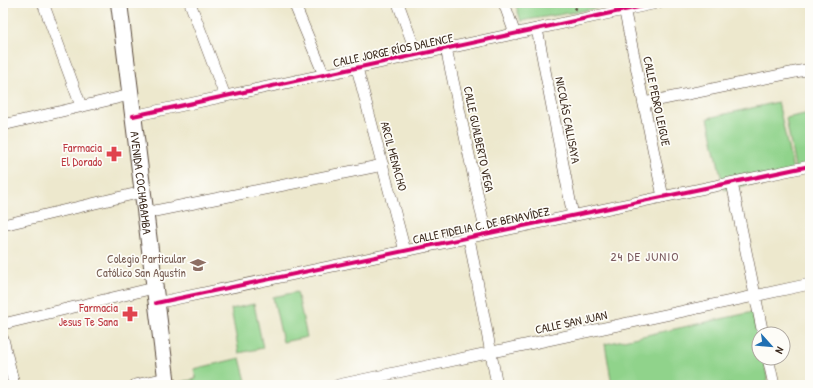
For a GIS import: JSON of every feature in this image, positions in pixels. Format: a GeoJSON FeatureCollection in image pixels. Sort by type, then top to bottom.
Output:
{"type":"FeatureCollection","features":[{"type":"Feature","properties":{"kind":"main road","name":"AVENIDA COCHABAMBA"},"geometry":{"type":"LineString","coordinates":[[119,3],[166,382]]}},
{"type":"Feature","properties":{"kind":"street"},"geometry":{"type":"LineString","coordinates":[[43,3],[82,106]]}},
{"type":"Feature","properties":{"kind":"street"},"geometry":{"type":"LineString","coordinates":[[190,3],[225,96]]}},
{"type":"Feature","properties":{"kind":"street"},"geometry":{"type":"LineString","coordinates":[[294,3],[324,75]]}},
{"type":"Feature","properties":{"kind":"street"},"geometry":{"type":"LineString","coordinates":[[398,3],[417,55]]}},
{"type":"Feature","properties":{"kind":"street"},"geometry":{"type":"LineString","coordinates":[[504,3],[515,34]]}},
{"type":"Feature","properties":{"kind":"street","name":"CALLE JORGE RÍOS DALENCE"},"geometry":{"type":"LineString","coordinates":[[133,116],[515,34],[624,7],[657,3]]}},
{"type":"Feature","properties":{"kind":"street","name":"CALLE PEDRO LEIGUE"},"geometry":{"type":"LineString","coordinates":[[624,7],[663,197]]}},
{"type":"Feature","properties":{"kind":"street","name":"NICOLÁS CALLISAYA"},"geometry":{"type":"LineString","coordinates":[[537,29],[573,216]]}},
{"type":"Feature","properties":{"kind":"street","name":"CALLE GUALBERTO VEGA"},"geometry":{"type":"LineString","coordinates":[[446,48],[486,234]]}},
{"type":"Feature","properties":{"kind":"street","name":"ARCIL MENACHO"},"geometry":{"type":"LineString","coordinates":[[357,68],[405,251]]}},
{"type":"Feature","properties":{"kind":"street"},"geometry":{"type":"LineString","coordinates":[[644,103],[810,69]]}},
{"type":"Feature","properties":{"kind":"street"},"geometry":{"type":"LineString","coordinates":[[3,125],[130,95]]}},
{"type":"Feature","properties":{"kind":"street"},"geometry":{"type":"LineString","coordinates":[[145,213],[383,165]]}},
{"type":"Feature","properties":{"kind":"street","name":"CALLE FIDELIA C. DE BENAVÍDEZ"},"geometry":{"type":"LineString","coordinates":[[3,324],[155,295],[405,251],[810,166]]}},
{"type":"Feature","properties":{"kind":"street"},"geometry":{"type":"LineString","coordinates":[[732,183],[762,326]]}},
{"type":"Feature","properties":{"kind":"street"},"geometry":{"type":"LineString","coordinates":[[3,225],[142,192]]}},
{"type":"Feature","properties":{"kind":"street"},"geometry":{"type":"LineString","coordinates":[[469,238],[497,385]]}},
{"type":"Feature","properties":{"kind":"street","name":"CALLE SAN JUAN"},"geometry":{"type":"LineString","coordinates":[[338,385],[810,284]]}},
{"type":"Feature","properties":{"kind":"street"},"geometry":{"type":"LineString","coordinates":[[3,339],[14,385]]}},
{"type":"Feature","properties":{"kind":"street"},"geometry":{"type":"LineString","coordinates":[[770,366],[774,385]]}},
{"type":"Feature","properties":{"kind":"street"},"geometry":{"type":"LineString","coordinates":[[135,385],[166,382]]}},
{"type":"Feature","properties":{"kind":"path"},"geometry":{"type":"LineString","coordinates":[[574,11],[578,3]]}},
{"type":"Feature","properties":{"kind":"green space"},"geometry":{"type":"Polygon","coordinates":[[[515,3],[616,3],[617,5],[521,21],[515,3]]]}},
{"type":"Feature","properties":{"kind":"green space"},"geometry":{"type":"Polygon","coordinates":[[[778,102],[794,175],[724,190],[708,118],[778,102]]]}},
{"type":"Feature","properties":{"kind":"green space"},"geometry":{"type":"Polygon","coordinates":[[[810,113],[810,172],[796,174],[786,118],[810,113]]]}},
{"type":"Feature","properties":{"kind":"green space"},"geometry":{"type":"Polygon","coordinates":[[[297,292],[307,337],[283,342],[273,297],[297,292]]]}},
{"type":"Feature","properties":{"kind":"green space"},"geometry":{"type":"Polygon","coordinates":[[[254,304],[263,348],[239,353],[231,309],[254,304]]]}},
{"type":"Feature","properties":{"kind":"green space"},"geometry":{"type":"Polygon","coordinates":[[[753,312],[756,326],[751,326],[751,366],[765,366],[769,385],[612,385],[605,344],[753,312]]]}},
{"type":"Feature","properties":{"kind":"green space"},"geometry":{"type":"Polygon","coordinates":[[[240,358],[247,385],[176,385],[176,383],[196,379],[194,369],[240,358]]]}},
{"type":"Feature","properties":{"kind":"cycle path"},"geometry":{"type":"LineString","coordinates":[[133,116],[657,3]]}},
{"type":"Feature","properties":{"kind":"cycle path"},"geometry":{"type":"LineString","coordinates":[[156,303],[810,166]]}},
{"type":"Feature","properties":{"kind":"place","name":"Farmacia El Dorado"},"geometry":{"type":"Point","coordinates":[114,154]}},
{"type":"Feature","properties":{"kind":"place","name":"Colegio Particular Católico San Agustín"},"geometry":{"type":"Point","coordinates":[198,265]}},
{"type":"Feature","properties":{"kind":"place","name":"Farmacia Jesus Te Sana"},"geometry":{"type":"Point","coordinates":[130,314]}},
{"type":"Feature","properties":{"kind":"district","name":"24 DE JUNIO"},"geometry":{"type":"Point","coordinates":[645,256]}}]}
